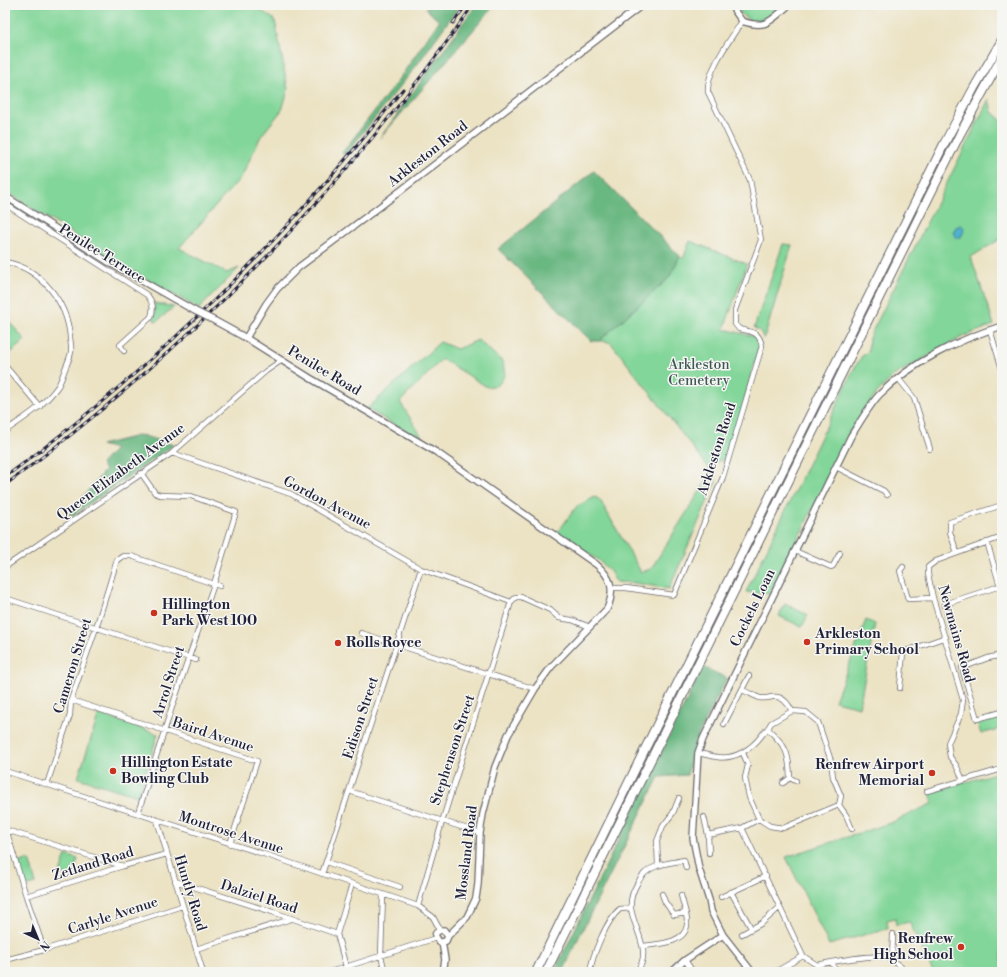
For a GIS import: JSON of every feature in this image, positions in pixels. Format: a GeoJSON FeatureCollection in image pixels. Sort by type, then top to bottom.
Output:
{"type":"FeatureCollection","features":[{"type":"Feature","properties":{"kind":"highway"},"geometry":{"type":"LineString","coordinates":[[536,972],[944,144],[1002,40]]}},
{"type":"Feature","properties":{"kind":"highway"},"geometry":{"type":"LineString","coordinates":[[546,972],[960,134],[1002,57]]}},
{"type":"Feature","properties":{"kind":"highway"},"geometry":{"type":"LineString","coordinates":[[532,972],[602,836]]}},
{"type":"Feature","properties":{"kind":"street","name":"Arkleston Road"},"geometry":{"type":"LineString","coordinates":[[246,338],[256,320],[274,294],[298,268],[642,5]]}},
{"type":"Feature","properties":{"kind":"street"},"geometry":{"type":"LineString","coordinates":[[732,5],[742,21],[759,26],[770,21],[789,5]]}},
{"type":"Feature","properties":{"kind":"street","name":"Arkleston Road"},"geometry":{"type":"LineString","coordinates":[[612,588],[626,588],[674,595],[723,477],[762,346],[761,338],[755,333],[739,329],[735,324],[735,310],[761,240],[750,180],[707,87],[709,77],[742,21]]}},
{"type":"Feature","properties":{"kind":"street","name":"Penilee Road"},"geometry":{"type":"LineString","coordinates":[[5,196],[107,261],[246,338],[310,378],[436,452],[605,571],[612,588]]}},
{"type":"Feature","properties":{"kind":"street","name":"Penilee Terrace"},"geometry":{"type":"LineString","coordinates":[[5,204],[147,295],[153,305],[151,317],[120,345],[124,351]]}},
{"type":"Feature","properties":{"kind":"street"},"geometry":{"type":"LineString","coordinates":[[5,262],[33,272],[49,286],[61,303],[69,325],[71,351],[58,385],[40,407],[5,431]]}},
{"type":"Feature","properties":{"kind":"street","name":"Cockels Loan"},"geometry":{"type":"LineString","coordinates":[[752,972],[722,935],[711,911],[699,869],[693,838],[698,753],[703,739],[851,436],[879,395],[898,378],[946,348],[1002,326]]}},
{"type":"Feature","properties":{"kind":"street"},"geometry":{"type":"LineString","coordinates":[[990,330],[1002,369]]}},
{"type":"Feature","properties":{"kind":"street","name":"Queen Elizabeth Avenue"},"geometry":{"type":"LineString","coordinates":[[5,567],[172,453],[266,371],[282,360]]}},
{"type":"Feature","properties":{"kind":"street"},"geometry":{"type":"LineString","coordinates":[[5,366],[40,407]]}},
{"type":"Feature","properties":{"kind":"street"},"geometry":{"type":"LineString","coordinates":[[5,374],[10,371]]}},
{"type":"Feature","properties":{"kind":"street"},"geometry":{"type":"LineString","coordinates":[[898,378],[914,398],[930,449]]}},
{"type":"Feature","properties":{"kind":"street","name":"Gordon Avenue"},"geometry":{"type":"LineString","coordinates":[[172,453],[291,494],[421,569],[511,602]]}},
{"type":"Feature","properties":{"kind":"street"},"geometry":{"type":"LineString","coordinates":[[836,467],[884,491],[887,495]]}},
{"type":"Feature","properties":{"kind":"street","name":"Arrol Street"},"geometry":{"type":"LineString","coordinates":[[138,813],[214,584],[236,512],[191,496],[160,495],[154,493],[142,474]]}},
{"type":"Feature","properties":{"kind":"street"},"geometry":{"type":"LineString","coordinates":[[957,553],[950,532],[950,522],[1002,506]]}},
{"type":"Feature","properties":{"kind":"street","name":"Newmains Road"},"geometry":{"type":"LineString","coordinates":[[963,780],[956,765],[950,757],[948,743],[961,714],[963,700],[946,637],[933,598],[928,567],[936,561],[1002,537]]}},
{"type":"Feature","properties":{"kind":"street"},"geometry":{"type":"LineString","coordinates":[[950,626],[945,604],[1001,587],[987,542]]}},
{"type":"Feature","properties":{"kind":"street"},"geometry":{"type":"LineString","coordinates":[[795,551],[831,567],[840,553]]}},
{"type":"Feature","properties":{"kind":"street","name":"Cameron Street"},"geometry":{"type":"LineString","coordinates":[[47,784],[70,715],[71,700],[96,628],[117,560],[123,556],[130,556],[214,584]]}},
{"type":"Feature","properties":{"kind":"street"},"geometry":{"type":"LineString","coordinates":[[903,567],[900,571],[908,599],[933,598]]}},
{"type":"Feature","properties":{"kind":"street","name":"Edison Street"},"geometry":{"type":"LineString","coordinates":[[322,874],[421,569]]}},
{"type":"Feature","properties":{"kind":"street"},"geometry":{"type":"LineString","coordinates":[[214,584],[220,586]]}},
{"type":"Feature","properties":{"kind":"street","name":"Mossland Road"},"geometry":{"type":"LineString","coordinates":[[448,936],[467,917],[476,898],[480,833],[489,787],[498,757],[508,735],[535,689],[556,662],[607,608],[610,603],[612,588]]}},
{"type":"Feature","properties":{"kind":"street"},"geometry":{"type":"LineString","coordinates":[[511,602],[516,597],[521,598],[550,610],[559,618],[572,620],[590,627]]}},
{"type":"Feature","properties":{"kind":"street"},"geometry":{"type":"LineString","coordinates":[[5,598],[196,660]]}},
{"type":"Feature","properties":{"kind":"street","name":"Stephenson Street"},"geometry":{"type":"LineString","coordinates":[[418,906],[442,822],[511,602]]}},
{"type":"Feature","properties":{"kind":"street"},"geometry":{"type":"LineString","coordinates":[[361,633],[535,689]]}},
{"type":"Feature","properties":{"kind":"street"},"geometry":{"type":"LineString","coordinates":[[900,688],[903,652],[946,637]]}},
{"type":"Feature","properties":{"kind":"street"},"geometry":{"type":"LineString","coordinates":[[1002,655],[988,658],[962,668],[977,719],[1002,712]]}},
{"type":"Feature","properties":{"kind":"street"},"geometry":{"type":"LineString","coordinates":[[724,724],[749,676]]}},
{"type":"Feature","properties":{"kind":"street"},"geometry":{"type":"LineString","coordinates":[[742,690],[759,698],[766,699],[774,696],[782,698],[792,711]]}},
{"type":"Feature","properties":{"kind":"street","name":"Baird Avenue"},"geometry":{"type":"LineString","coordinates":[[71,700],[257,761],[230,844]]}},
{"type":"Feature","properties":{"kind":"street"},"geometry":{"type":"LineString","coordinates":[[698,753],[718,758],[743,753],[756,743],[768,729],[770,723],[792,711],[806,712],[818,722],[831,761],[833,777],[841,796],[839,806],[846,815],[852,829]]}},
{"type":"Feature","properties":{"kind":"street"},"geometry":{"type":"LineString","coordinates":[[768,729],[782,742],[787,753],[790,763],[790,778]]}},
{"type":"Feature","properties":{"kind":"street"},"geometry":{"type":"LineString","coordinates":[[743,753],[748,765],[745,778],[749,797],[759,819],[770,826],[783,828],[839,806]]}},
{"type":"Feature","properties":{"kind":"street"},"geometry":{"type":"LineString","coordinates":[[927,791],[1002,769]]}},
{"type":"Feature","properties":{"kind":"street","name":"Montrose Avenue"},"geometry":{"type":"LineString","coordinates":[[5,771],[138,813],[418,906],[433,917],[440,930]]}},
{"type":"Feature","properties":{"kind":"street"},"geometry":{"type":"LineString","coordinates":[[790,778],[796,781]]}},
{"type":"Feature","properties":{"kind":"street"},"geometry":{"type":"LineString","coordinates":[[783,783],[790,778]]}},
{"type":"Feature","properties":{"kind":"street"},"geometry":{"type":"LineString","coordinates":[[349,791],[480,833]]}},
{"type":"Feature","properties":{"kind":"street"},"geometry":{"type":"LineString","coordinates":[[658,865],[657,841],[663,826],[673,813],[679,798]]}},
{"type":"Feature","properties":{"kind":"street"},"geometry":{"type":"LineString","coordinates":[[704,817],[708,835],[709,853]]}},
{"type":"Feature","properties":{"kind":"street"},"geometry":{"type":"LineString","coordinates":[[708,835],[742,828],[759,819]]}},
{"type":"Feature","properties":{"kind":"street","name":"Huntly Road"},"geometry":{"type":"LineString","coordinates":[[157,820],[202,972]]}},
{"type":"Feature","properties":{"kind":"street"},"geometry":{"type":"LineString","coordinates":[[6,828],[123,866]]}},
{"type":"Feature","properties":{"kind":"street"},"geometry":{"type":"LineString","coordinates":[[6,828],[44,950]]}},
{"type":"Feature","properties":{"kind":"street"},"geometry":{"type":"LineString","coordinates":[[742,828],[803,956],[817,965],[868,957],[886,957],[892,960],[902,970],[908,972]]}},
{"type":"Feature","properties":{"kind":"street","name":"Zetland Road"},"geometry":{"type":"LineString","coordinates":[[26,896],[167,854]]}},
{"type":"Feature","properties":{"kind":"street"},"geometry":{"type":"LineString","coordinates":[[636,972],[641,963],[643,946],[631,908],[631,896],[639,879],[658,865],[684,860],[686,868]]}},
{"type":"Feature","properties":{"kind":"street"},"geometry":{"type":"LineString","coordinates":[[326,862],[400,887]]}},
{"type":"Feature","properties":{"kind":"street"},"geometry":{"type":"LineString","coordinates":[[721,897],[766,876]]}},
{"type":"Feature","properties":{"kind":"street","name":"Dalziel Road"},"geometry":{"type":"LineString","coordinates":[[175,881],[292,918],[337,934]]}},
{"type":"Feature","properties":{"kind":"street"},"geometry":{"type":"LineString","coordinates":[[346,967],[337,934],[352,884]]}},
{"type":"Feature","properties":{"kind":"street"},"geometry":{"type":"LineString","coordinates":[[731,892],[751,928]]}},
{"type":"Feature","properties":{"kind":"street"},"geometry":{"type":"LineString","coordinates":[[662,894],[665,902],[674,915],[686,913]]}},
{"type":"Feature","properties":{"kind":"street"},"geometry":{"type":"LineString","coordinates":[[384,895],[380,956],[385,972]]}},
{"type":"Feature","properties":{"kind":"street"},"geometry":{"type":"LineString","coordinates":[[643,946],[675,940],[682,936],[687,926],[686,913],[681,895]]}},
{"type":"Feature","properties":{"kind":"street","name":"Carlyle Avenue"},"geometry":{"type":"LineString","coordinates":[[5,960],[44,950],[182,906]]}},
{"type":"Feature","properties":{"kind":"street"},"geometry":{"type":"LineString","coordinates":[[742,934],[762,923],[780,907]]}},
{"type":"Feature","properties":{"kind":"street"},"geometry":{"type":"LineString","coordinates":[[590,972],[595,953],[609,920],[620,909],[631,908]]}},
{"type":"Feature","properties":{"kind":"street"},"geometry":{"type":"LineString","coordinates":[[196,949],[292,918]]}},
{"type":"Feature","properties":{"kind":"street"},"geometry":{"type":"LineString","coordinates":[[436,938],[437,932],[444,930],[448,936],[446,940],[442,942]]}},
{"type":"Feature","properties":{"kind":"street"},"geometry":{"type":"LineString","coordinates":[[892,960],[893,934]]}},
{"type":"Feature","properties":{"kind":"street"},"geometry":{"type":"LineString","coordinates":[[672,972],[685,960],[722,935]]}},
{"type":"Feature","properties":{"kind":"street"},"geometry":{"type":"LineString","coordinates":[[436,938],[439,942],[442,942]]}},
{"type":"Feature","properties":{"kind":"street"},"geometry":{"type":"LineString","coordinates":[[330,972],[436,938]]}},
{"type":"Feature","properties":{"kind":"street"},"geometry":{"type":"LineString","coordinates":[[442,942],[445,960],[443,972]]}},
{"type":"Feature","properties":{"kind":"street"},"geometry":{"type":"LineString","coordinates":[[777,971],[803,956]]}},
{"type":"Feature","properties":{"kind":"street"},"geometry":{"type":"LineString","coordinates":[[685,960],[693,972]]}},
{"type":"Feature","properties":{"kind":"street"},"geometry":{"type":"LineString","coordinates":[[832,962],[836,972]]}},
{"type":"Feature","properties":{"kind":"green space"},"geometry":{"type":"Polygon","coordinates":[[[5,5],[253,5],[275,20],[288,90],[282,110],[261,136],[242,176],[179,248],[227,273],[239,268],[199,309],[115,261],[5,191],[5,5]]]}},
{"type":"Feature","properties":{"kind":"green space"},"geometry":{"type":"Polygon","coordinates":[[[432,5],[460,5],[414,69],[345,155],[342,153],[399,79],[439,21],[425,8],[432,5]]]}},
{"type":"Feature","properties":{"kind":"green space"},"geometry":{"type":"Polygon","coordinates":[[[476,5],[495,5],[380,138],[476,5]]]}},
{"type":"Feature","properties":{"kind":"green space"},"geometry":{"type":"Polygon","coordinates":[[[735,5],[783,5],[764,20],[753,22],[742,15],[735,5]]]}},
{"type":"Feature","properties":{"kind":"green space"},"geometry":{"type":"Polygon","coordinates":[[[989,99],[992,112],[1002,121],[1002,238],[971,257],[994,325],[964,336],[893,376],[877,393],[852,428],[771,594],[746,592],[855,367],[862,356],[868,352],[869,338],[989,99]]]}},
{"type":"Feature","properties":{"kind":"green space"},"geometry":{"type":"Polygon","coordinates":[[[594,171],[680,256],[669,278],[599,341],[591,341],[498,249],[594,171]]]}},
{"type":"Feature","properties":{"kind":"green space","name":"Arkleston Cemetery"},"geometry":{"type":"Polygon","coordinates":[[[690,241],[747,264],[724,329],[756,337],[758,339],[759,346],[741,414],[725,460],[714,464],[713,474],[716,482],[669,589],[635,583],[616,582],[610,571],[598,560],[557,533],[577,506],[595,497],[600,500],[641,572],[651,569],[707,480],[711,471],[611,343],[599,341],[669,278],[680,256],[683,259],[690,241]]]}},
{"type":"Feature","properties":{"kind":"green space"},"geometry":{"type":"Polygon","coordinates":[[[783,244],[792,245],[764,339],[760,331],[754,328],[783,244]]]}},
{"type":"Feature","properties":{"kind":"green space"},"geometry":{"type":"Polygon","coordinates":[[[154,303],[174,307],[156,322],[153,318],[155,313],[154,303]]]}},
{"type":"Feature","properties":{"kind":"green space"},"geometry":{"type":"Polygon","coordinates":[[[5,317],[25,340],[5,358],[5,317]]]}},
{"type":"Feature","properties":{"kind":"green space"},"geometry":{"type":"Polygon","coordinates":[[[478,340],[503,362],[505,375],[498,385],[487,387],[442,359],[400,402],[426,443],[367,409],[440,342],[457,349],[478,340]]]}},
{"type":"Feature","properties":{"kind":"green space"},"geometry":{"type":"Polygon","coordinates":[[[141,435],[174,445],[70,517],[69,514],[82,503],[82,498],[105,470],[101,464],[115,449],[101,445],[141,435]]]}},
{"type":"Feature","properties":{"kind":"green space"},"geometry":{"type":"Polygon","coordinates":[[[785,604],[808,615],[802,627],[779,616],[785,604]]]}},
{"type":"Feature","properties":{"kind":"green space"},"geometry":{"type":"Polygon","coordinates":[[[866,620],[875,624],[859,707],[835,701],[866,620]]]}},
{"type":"Feature","properties":{"kind":"green space"},"geometry":{"type":"Polygon","coordinates":[[[703,667],[727,678],[697,738],[687,775],[659,777],[563,972],[554,972],[703,667]]]}},
{"type":"Feature","properties":{"kind":"green space"},"geometry":{"type":"Polygon","coordinates":[[[99,714],[158,734],[138,796],[78,778],[99,714]]]}},
{"type":"Feature","properties":{"kind":"green space"},"geometry":{"type":"Polygon","coordinates":[[[1002,715],[1002,728],[981,734],[977,722],[1002,715]]]}},
{"type":"Feature","properties":{"kind":"green space"},"geometry":{"type":"Polygon","coordinates":[[[1002,771],[1002,972],[933,972],[909,922],[896,925],[895,918],[887,920],[888,928],[829,945],[786,857],[893,822],[933,803],[930,793],[1002,771]]]}},
{"type":"Feature","properties":{"kind":"green space"},"geometry":{"type":"Polygon","coordinates":[[[66,855],[78,859],[72,877],[60,873],[66,855]]]}},
{"type":"Feature","properties":{"kind":"green space"},"geometry":{"type":"Polygon","coordinates":[[[29,859],[36,884],[25,887],[18,863],[29,859]]]}},
{"type":"Feature","properties":{"kind":"water"},"geometry":{"type":"Polygon","coordinates":[[[961,225],[964,228],[963,233],[961,237],[957,238],[953,232],[956,227],[961,225]]]}},
{"type":"Feature","properties":{"kind":"railway"},"geometry":{"type":"LineString","coordinates":[[453,23],[466,5]]}},
{"type":"Feature","properties":{"kind":"railway"},"geometry":{"type":"LineString","coordinates":[[5,485],[72,434],[136,380],[199,324],[259,264],[316,203],[371,139],[424,73],[473,5]]}},
{"type":"Feature","properties":{"kind":"railway"},"geometry":{"type":"LineString","coordinates":[[5,477],[114,391],[167,345],[218,297],[314,196],[403,89]]}},
{"type":"Feature","properties":{"kind":"place","name":"Hillington Park West 100"},"geometry":{"type":"Point","coordinates":[154,613]}},
{"type":"Feature","properties":{"kind":"place","name":"Arkleston Primary School"},"geometry":{"type":"Point","coordinates":[807,642]}},
{"type":"Feature","properties":{"kind":"place","name":"Rolls Royce"},"geometry":{"type":"Point","coordinates":[338,643]}},
{"type":"Feature","properties":{"kind":"place","name":"Hillington Estate Bowling Club"},"geometry":{"type":"Point","coordinates":[113,771]}},
{"type":"Feature","properties":{"kind":"place","name":"Renfrew Airport Memorial"},"geometry":{"type":"Point","coordinates":[932,773]}},
{"type":"Feature","properties":{"kind":"place","name":"Renfrew High School"},"geometry":{"type":"Point","coordinates":[961,947]}}]}
